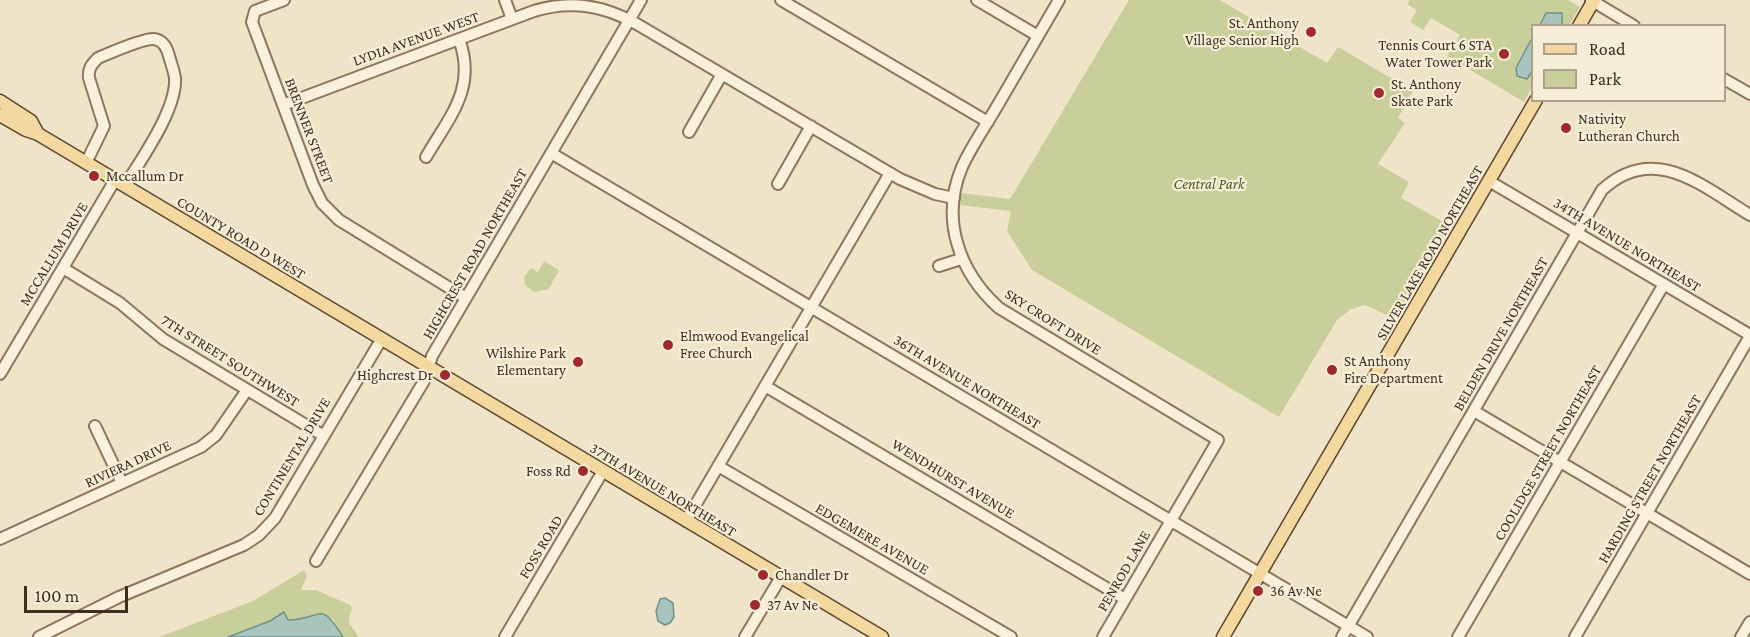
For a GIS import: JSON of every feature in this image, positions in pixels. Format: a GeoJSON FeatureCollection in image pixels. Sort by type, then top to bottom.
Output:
{"type":"FeatureCollection","features":[{"type":"Feature","properties":{"kind":"main road"},"geometry":{"type":"LineString","coordinates":[[1580,24],[1593,0]]}},
{"type":"Feature","properties":{"kind":"main road","name":"COUNTY ROAD D WEST"},"geometry":{"type":"LineString","coordinates":[[0,101],[32,122],[38,134]]}},
{"type":"Feature","properties":{"kind":"main road","name":"SILVER LAKE ROAD NORTHEAST"},"geometry":{"type":"LineString","coordinates":[[1223,637],[1535,102]]}},
{"type":"Feature","properties":{"kind":"main road","name":"COUNTY ROAD D WEST"},"geometry":{"type":"LineString","coordinates":[[0,115],[38,134],[428,368]]}},
{"type":"Feature","properties":{"kind":"main road","name":"37TH AVENUE NORTHEAST"},"geometry":{"type":"LineString","coordinates":[[428,368],[882,637]]}},
{"type":"Feature","properties":{"kind":"street","name":"BRENNER STREET"},"geometry":{"type":"LineString","coordinates":[[284,0],[257,10],[252,14],[252,22],[313,185],[330,212],[347,226],[466,298]]}},
{"type":"Feature","properties":{"kind":"street"},"geometry":{"type":"LineString","coordinates":[[505,0],[512,20]]}},
{"type":"Feature","properties":{"kind":"street","name":"HIGHCREST ROAD NORTHEAST"},"geometry":{"type":"LineString","coordinates":[[316,561],[424,381],[428,368],[466,298],[641,0]]}},
{"type":"Feature","properties":{"kind":"street"},"geometry":{"type":"LineString","coordinates":[[781,0],[988,122]]}},
{"type":"Feature","properties":{"kind":"street"},"geometry":{"type":"LineString","coordinates":[[977,0],[1038,36]]}},
{"type":"Feature","properties":{"kind":"street","name":"SKY CROFT DRIVE"},"geometry":{"type":"LineString","coordinates":[[1059,0],[962,168],[954,198],[953,225],[961,259],[972,279],[999,308],[1218,440],[1171,521]]}},
{"type":"Feature","properties":{"kind":"street"},"geometry":{"type":"LineString","coordinates":[[1593,0],[1631,24]]}},
{"type":"Feature","properties":{"kind":"street","name":"LYDIA AVENUE WEST"},"geometry":{"type":"LineString","coordinates":[[283,105],[548,7],[575,4],[602,8],[629,19],[917,188],[954,198]]}},
{"type":"Feature","properties":{"kind":"street","name":"MCCALLUM DRIVE"},"geometry":{"type":"LineString","coordinates":[[0,374],[63,268],[164,118],[172,98],[175,78],[167,50],[161,42],[153,39],[98,58],[88,70],[104,126],[86,163]]}},
{"type":"Feature","properties":{"kind":"street"},"geometry":{"type":"LineString","coordinates":[[426,157],[464,89],[466,66],[459,39]]}},
{"type":"Feature","properties":{"kind":"street"},"geometry":{"type":"LineString","coordinates":[[689,132],[722,74]]}},
{"type":"Feature","properties":{"kind":"street"},"geometry":{"type":"LineString","coordinates":[[1726,80],[1750,94]]}},
{"type":"Feature","properties":{"kind":"street"},"geometry":{"type":"LineString","coordinates":[[778,184],[811,126]]}},
{"type":"Feature","properties":{"kind":"street","name":"36TH AVENUE NORTHEAST"},"geometry":{"type":"LineString","coordinates":[[551,153],[1367,637]]}},
{"type":"Feature","properties":{"kind":"street","name":"BELDEN DRIVE NORTHEAST"},"geometry":{"type":"LineString","coordinates":[[1342,637],[1602,190],[1624,174],[1649,168],[1663,168],[1688,178],[1750,215]]}},
{"type":"Feature","properties":{"kind":"street"},"geometry":{"type":"LineString","coordinates":[[686,521],[890,173]]}},
{"type":"Feature","properties":{"kind":"street","name":"34TH AVENUE NORTHEAST"},"geometry":{"type":"LineString","coordinates":[[1489,181],[1750,336]]}},
{"type":"Feature","properties":{"kind":"street"},"geometry":{"type":"LineString","coordinates":[[939,266],[961,259]]}},
{"type":"Feature","properties":{"kind":"street","name":"7TH STREET SOUTHWEST"},"geometry":{"type":"LineString","coordinates":[[63,268],[120,303],[158,335],[324,436]]}},
{"type":"Feature","properties":{"kind":"street","name":"COOLIDGE STREET NORTHEAST"},"geometry":{"type":"LineString","coordinates":[[1458,637],[1664,284]]}},
{"type":"Feature","properties":{"kind":"street","name":"HARDING STREET NORTHEAST"},"geometry":{"type":"LineString","coordinates":[[1575,637],[1750,336]]}},
{"type":"Feature","properties":{"kind":"street","name":"CONTINENTAL DRIVE"},"geometry":{"type":"LineString","coordinates":[[39,637],[108,602],[244,545],[259,536],[275,518],[381,340]]}},
{"type":"Feature","properties":{"kind":"street","name":"WENDHURST AVENUE"},"geometry":{"type":"LineString","coordinates":[[765,386],[1125,599]]}},
{"type":"Feature","properties":{"kind":"street","name":"RIVIERA DRIVE"},"geometry":{"type":"LineString","coordinates":[[0,539],[208,442],[225,424],[247,390]]}},
{"type":"Feature","properties":{"kind":"street"},"geometry":{"type":"LineString","coordinates":[[1474,411],[1750,574]]}},
{"type":"Feature","properties":{"kind":"street"},"geometry":{"type":"LineString","coordinates":[[95,426],[122,483]]}},
{"type":"Feature","properties":{"kind":"street","name":"EDGEMERE AVENUE"},"geometry":{"type":"LineString","coordinates":[[718,466],[1011,637]]}},
{"type":"Feature","properties":{"kind":"street","name":"FOSS ROAD"},"geometry":{"type":"LineString","coordinates":[[505,637],[603,471]]}},
{"type":"Feature","properties":{"kind":"street","name":"PENROD LANE"},"geometry":{"type":"LineString","coordinates":[[1103,637],[1171,521]]}},
{"type":"Feature","properties":{"kind":"street"},"geometry":{"type":"LineString","coordinates":[[745,637],[781,577]]}},
{"type":"Feature","properties":{"kind":"street"},"geometry":{"type":"LineString","coordinates":[[1741,637],[1750,622]]}},
{"type":"Feature","properties":{"kind":"green space","name":"Central Park"},"geometry":{"type":"Polygon","coordinates":[[[1129,0],[1220,0],[1327,63],[1338,47],[1413,91],[1398,118],[1405,123],[1378,164],[1409,182],[1401,198],[1449,225],[1449,229],[1395,319],[1365,305],[1351,309],[1337,320],[1279,417],[1032,270],[1007,231],[1011,211],[959,205],[961,193],[1010,199],[1129,0]]]}},
{"type":"Feature","properties":{"kind":"green space"},"geometry":{"type":"Polygon","coordinates":[[[1409,0],[1568,0],[1580,7],[1570,24],[1531,24],[1531,89],[1524,102],[1447,56],[1460,35],[1431,18],[1423,30],[1410,22],[1417,10],[1408,5],[1409,0]]]}},
{"type":"Feature","properties":{"kind":"green space"},"geometry":{"type":"Polygon","coordinates":[[[544,261],[559,270],[549,289],[534,292],[525,285],[524,277],[531,268],[538,272],[544,261]]]}},
{"type":"Feature","properties":{"kind":"green space"},"geometry":{"type":"Polygon","coordinates":[[[304,570],[307,576],[301,590],[316,590],[350,605],[352,609],[349,622],[358,637],[343,637],[333,619],[319,613],[295,620],[288,620],[278,614],[270,621],[228,637],[159,637],[253,601],[304,570]]]}},
{"type":"Feature","properties":{"kind":"water"},"geometry":{"type":"Polygon","coordinates":[[[1546,13],[1562,13],[1562,24],[1540,24],[1546,13]]]}},
{"type":"Feature","properties":{"kind":"water"},"geometry":{"type":"Polygon","coordinates":[[[1531,40],[1531,73],[1527,79],[1517,76],[1516,68],[1531,40]]]}},
{"type":"Feature","properties":{"kind":"water"},"geometry":{"type":"Polygon","coordinates":[[[665,598],[673,603],[674,617],[670,623],[665,625],[658,621],[656,611],[660,599],[665,598]]]}},
{"type":"Feature","properties":{"kind":"water"},"geometry":{"type":"Polygon","coordinates":[[[284,612],[288,620],[324,614],[343,637],[228,637],[270,621],[284,612]]]}},
{"type":"Feature","properties":{"kind":"place","name":"St. Anthony Village Senior High"},"geometry":{"type":"Point","coordinates":[1311,32]}},
{"type":"Feature","properties":{"kind":"place","name":"Tennis Court 6 STA Water Tower Park"},"geometry":{"type":"Point","coordinates":[1504,54]}},
{"type":"Feature","properties":{"kind":"place","name":"St. Anthony Skate Park"},"geometry":{"type":"Point","coordinates":[1379,93]}},
{"type":"Feature","properties":{"kind":"place","name":"Nativity Lutheran Church"},"geometry":{"type":"Point","coordinates":[1566,128]}},
{"type":"Feature","properties":{"kind":"place","name":"Mccallum Dr"},"geometry":{"type":"Point","coordinates":[94,176]}},
{"type":"Feature","properties":{"kind":"place","name":"Elmwood Evangelical Free Church"},"geometry":{"type":"Point","coordinates":[668,345]}},
{"type":"Feature","properties":{"kind":"place","name":"Wilshire Park Elementary"},"geometry":{"type":"Point","coordinates":[578,362]}},
{"type":"Feature","properties":{"kind":"place","name":"St Anthony Fire Department"},"geometry":{"type":"Point","coordinates":[1332,370]}},
{"type":"Feature","properties":{"kind":"place","name":"Highcrest Dr"},"geometry":{"type":"Point","coordinates":[445,375]}},
{"type":"Feature","properties":{"kind":"place","name":"Foss Rd"},"geometry":{"type":"Point","coordinates":[583,471]}},
{"type":"Feature","properties":{"kind":"place","name":"Chandler Dr"},"geometry":{"type":"Point","coordinates":[763,575]}},
{"type":"Feature","properties":{"kind":"place","name":"36 Av Ne"},"geometry":{"type":"Point","coordinates":[1258,591]}},
{"type":"Feature","properties":{"kind":"place","name":"37 Av Ne"},"geometry":{"type":"Point","coordinates":[755,605]}}]}
